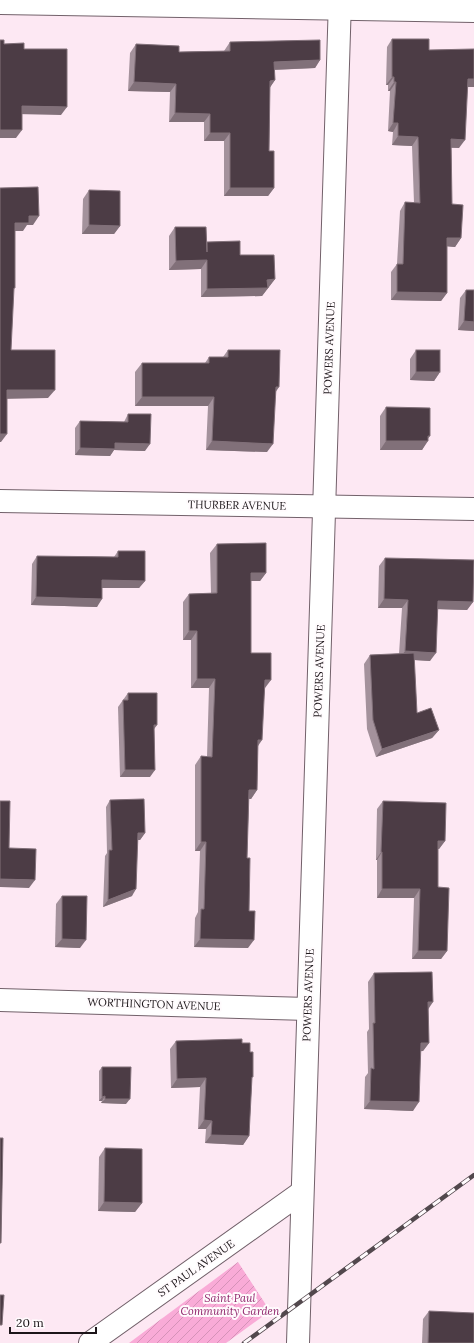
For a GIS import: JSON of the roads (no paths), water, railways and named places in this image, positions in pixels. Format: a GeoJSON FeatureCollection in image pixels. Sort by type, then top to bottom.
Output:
{"type":"FeatureCollection","features":[{"type":"Feature","properties":{"kind":"street"},"geometry":{"type":"LineString","coordinates":[[0,3],[340,4],[474,11]]}},
{"type":"Feature","properties":{"kind":"street","name":"POWERS AVENUE"},"geometry":{"type":"LineString","coordinates":[[298,1343],[340,4]]}},
{"type":"Feature","properties":{"kind":"street","name":"THURBER AVENUE"},"geometry":{"type":"LineString","coordinates":[[0,501],[474,509]]}},
{"type":"Feature","properties":{"kind":"street","name":"WORTHINGTON AVENUE"},"geometry":{"type":"LineString","coordinates":[[0,1000],[308,1009]]}},
{"type":"Feature","properties":{"kind":"street","name":"ST PAUL AVENUE"},"geometry":{"type":"LineString","coordinates":[[90,1343],[302,1192]]}},
{"type":"Feature","properties":{"kind":"railway"},"geometry":{"type":"LineString","coordinates":[[244,1343],[474,1175]]}},
{"type":"Feature","properties":{"kind":"park label","name":"Saint Paul Community Garden"},"geometry":{"type":"Point","coordinates":[230,1304]}}]}
